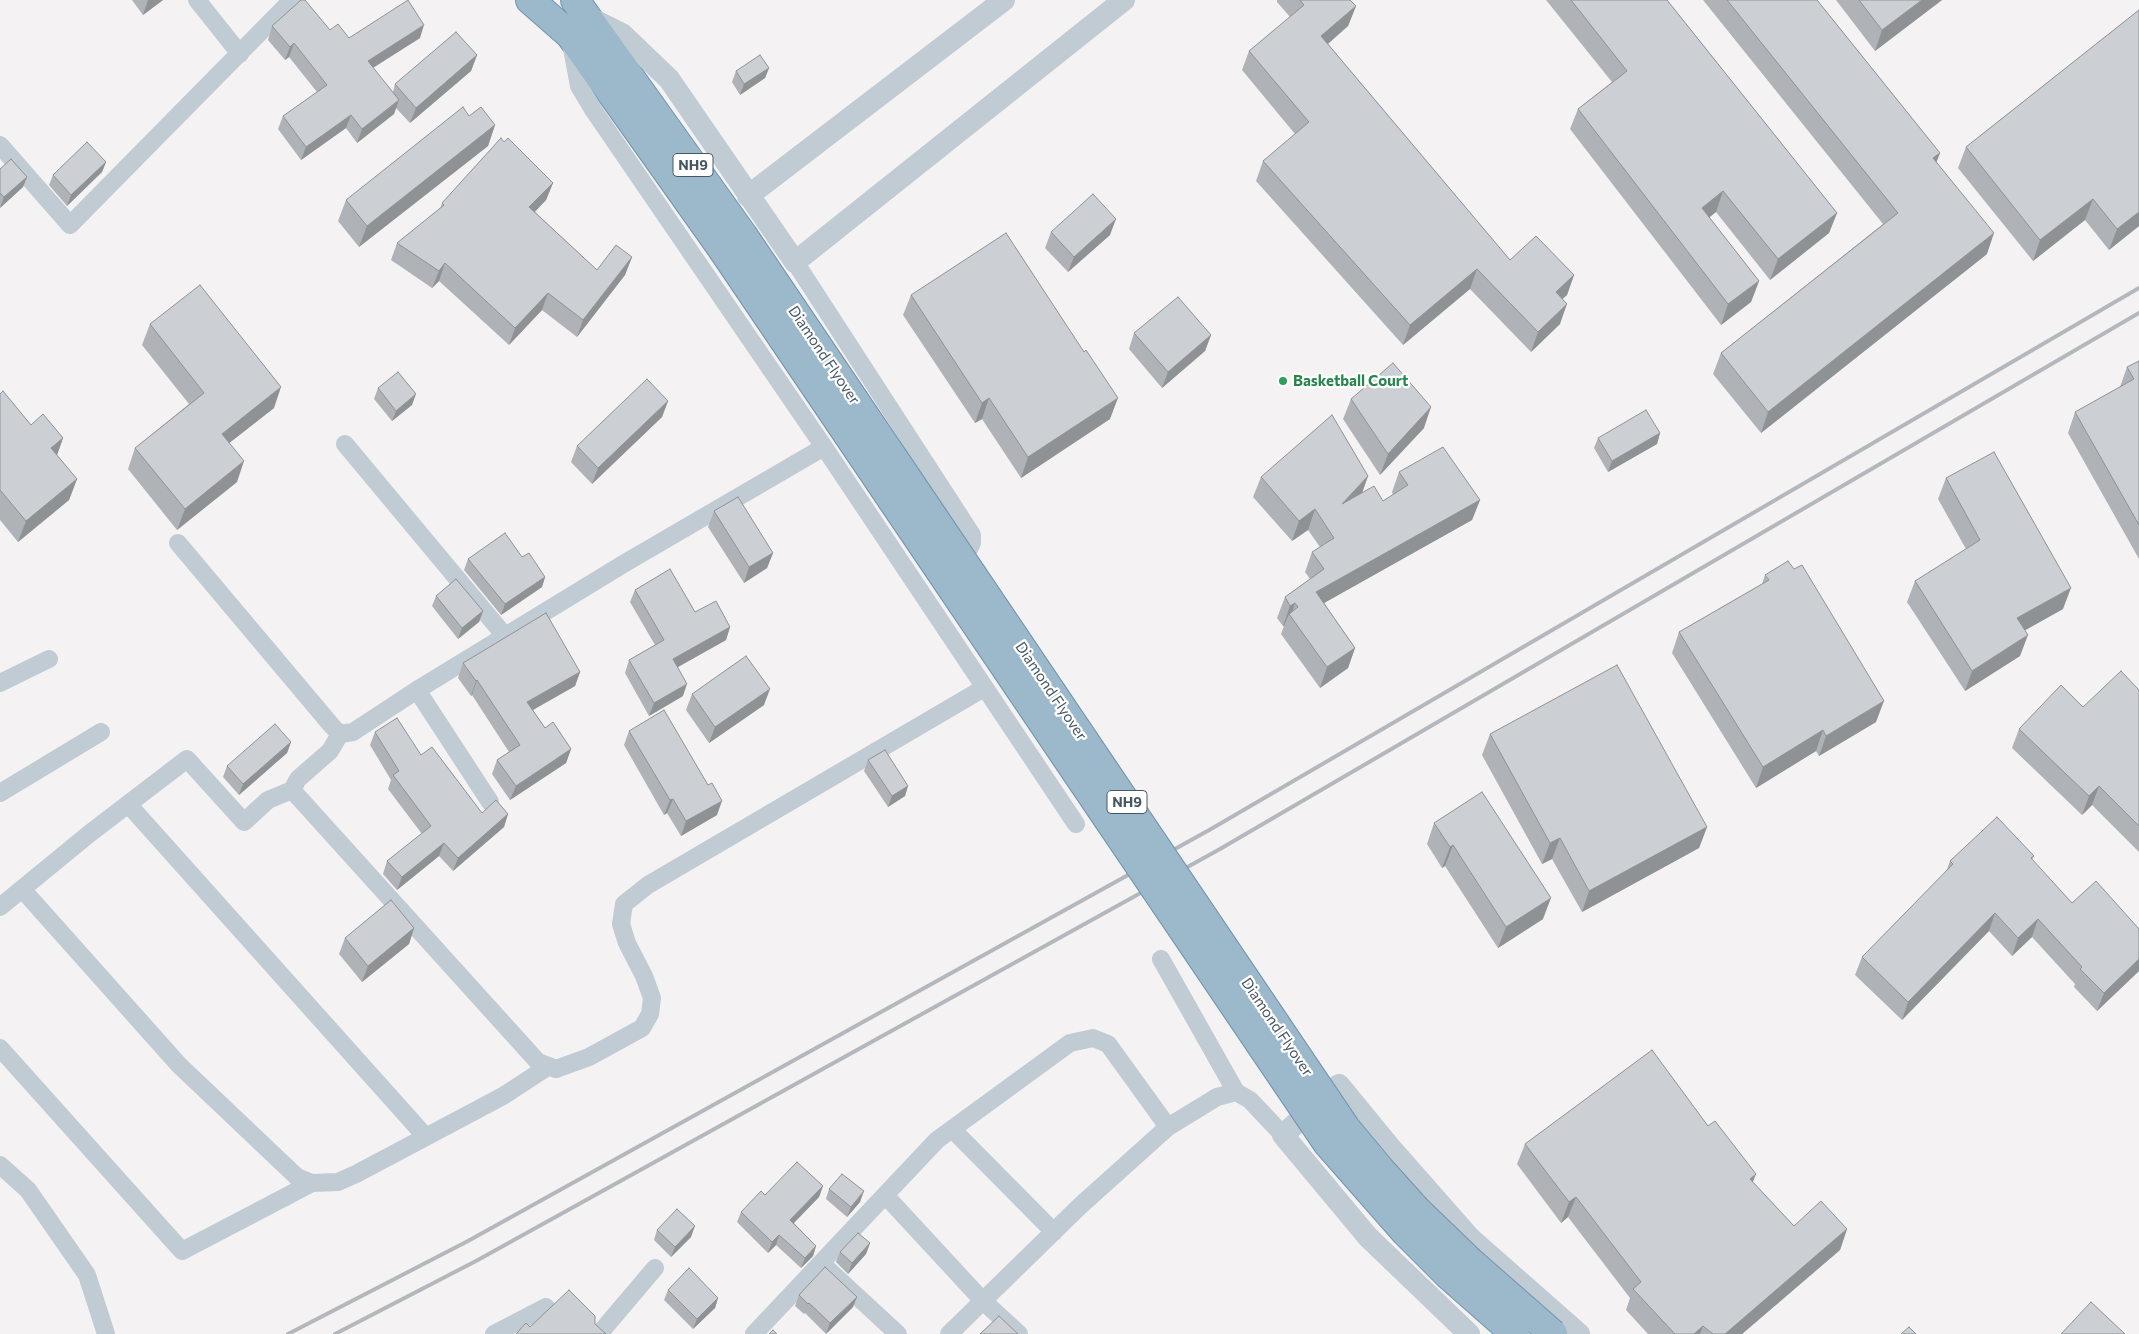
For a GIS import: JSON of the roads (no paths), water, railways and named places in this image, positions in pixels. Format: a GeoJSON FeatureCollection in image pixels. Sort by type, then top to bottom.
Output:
{"type":"FeatureCollection","features":[{"type":"Feature","properties":{"kind":"highway","name":"NH9"},"geometry":{"type":"LineString","coordinates":[[530,0],[577,17]]}},
{"type":"Feature","properties":{"kind":"highway","name":"Diamond Flyover"},"geometry":{"type":"LineString","coordinates":[[577,17],[633,103],[728,258],[1327,1143],[1406,1233],[1448,1275],[1514,1334]]}},
{"type":"Feature","properties":{"kind":"highway","name":"Diamond Flyover"},"geometry":{"type":"LineString","coordinates":[[633,103],[749,243],[1346,1128],[1417,1210],[1471,1262],[1552,1334]]}},
{"type":"Feature","properties":{"kind":"street"},"geometry":{"type":"LineString","coordinates":[[197,0],[240,54]]}},
{"type":"Feature","properties":{"kind":"street"},"geometry":{"type":"LineString","coordinates":[[0,145],[70,225],[288,4],[296,0]]}},
{"type":"Feature","properties":{"kind":"street"},"geometry":{"type":"LineString","coordinates":[[748,196],[1004,0]]}},
{"type":"Feature","properties":{"kind":"street"},"geometry":{"type":"LineString","coordinates":[[795,262],[1124,0]]}},
{"type":"Feature","properties":{"kind":"street"},"geometry":{"type":"LineString","coordinates":[[915,584],[969,549],[972,543],[972,535],[795,262],[669,79],[622,34],[577,17],[579,86],[594,111],[824,446],[915,584],[984,688],[1076,824]]}},
{"type":"Feature","properties":{"kind":"street"},"geometry":{"type":"LineString","coordinates":[[345,444],[505,636]]}},
{"type":"Feature","properties":{"kind":"street"},"geometry":{"type":"LineString","coordinates":[[0,907],[186,759],[244,822],[268,800],[292,790],[298,779],[330,751],[340,734],[357,730],[417,690],[625,562],[824,446]]}},
{"type":"Feature","properties":{"kind":"street"},"geometry":{"type":"LineString","coordinates":[[178,543],[340,734]]}},
{"type":"Feature","properties":{"kind":"street"},"geometry":{"type":"LineString","coordinates":[[0,683],[49,660]]}},
{"type":"Feature","properties":{"kind":"street"},"geometry":{"type":"LineString","coordinates":[[292,790],[538,1062],[556,1068],[589,1057],[642,1028],[650,1014],[652,998],[644,976],[627,943],[622,924],[624,904],[648,885],[984,688]]}},
{"type":"Feature","properties":{"kind":"street"},"geometry":{"type":"LineString","coordinates":[[417,690],[490,802]]}},
{"type":"Feature","properties":{"kind":"street"},"geometry":{"type":"LineString","coordinates":[[0,794],[101,732]]}},
{"type":"Feature","properties":{"kind":"street"},"geometry":{"type":"LineString","coordinates":[[128,804],[426,1137]]}},
{"type":"Feature","properties":{"kind":"street"},"geometry":{"type":"LineString","coordinates":[[22,889],[179,1065],[297,1177],[312,1183],[338,1182],[503,1096],[549,1066]]}},
{"type":"Feature","properties":{"kind":"street"},"geometry":{"type":"LineString","coordinates":[[1160,959],[1236,1092],[1250,1100],[1283,1135],[1368,1237],[1469,1334]]}},
{"type":"Feature","properties":{"kind":"street"},"geometry":{"type":"LineString","coordinates":[[754,1334],[937,1140],[1070,1043],[1093,1038],[1108,1044],[1168,1127]]}},
{"type":"Feature","properties":{"kind":"street"},"geometry":{"type":"LineString","coordinates":[[0,1048],[182,1251],[312,1183]]}},
{"type":"Feature","properties":{"kind":"street"},"geometry":{"type":"LineString","coordinates":[[1283,1135],[1339,1085],[1389,1146],[1470,1238],[1579,1334]]}},
{"type":"Feature","properties":{"kind":"street"},"geometry":{"type":"LineString","coordinates":[[950,1334],[1054,1232],[1168,1127],[1217,1097],[1236,1092]]}},
{"type":"Feature","properties":{"kind":"street"},"geometry":{"type":"LineString","coordinates":[[952,1129],[1054,1232]]}},
{"type":"Feature","properties":{"kind":"street"},"geometry":{"type":"LineString","coordinates":[[0,1165],[28,1190],[87,1275],[106,1334]]}},
{"type":"Feature","properties":{"kind":"street"},"geometry":{"type":"LineString","coordinates":[[885,1195],[983,1301],[1019,1334]]}},
{"type":"Feature","properties":{"kind":"street"},"geometry":{"type":"LineString","coordinates":[[821,1263],[898,1334]]}},
{"type":"Feature","properties":{"kind":"street"},"geometry":{"type":"LineString","coordinates":[[599,1334],[655,1268]]}},
{"type":"Feature","properties":{"kind":"street"},"geometry":{"type":"LineString","coordinates":[[494,1334],[546,1307]]}},
{"type":"Feature","properties":{"kind":"railway"},"geometry":{"type":"LineString","coordinates":[[288,1334],[468,1241],[1211,829],[2139,288]]}},
{"type":"Feature","properties":{"kind":"railway"},"geometry":{"type":"LineString","coordinates":[[335,1334],[476,1261],[1220,849],[2139,313]]}},
{"type":"Feature","properties":{"kind":"place","name":"Basketball Court"},"geometry":{"type":"Point","coordinates":[1283,381]}}]}
